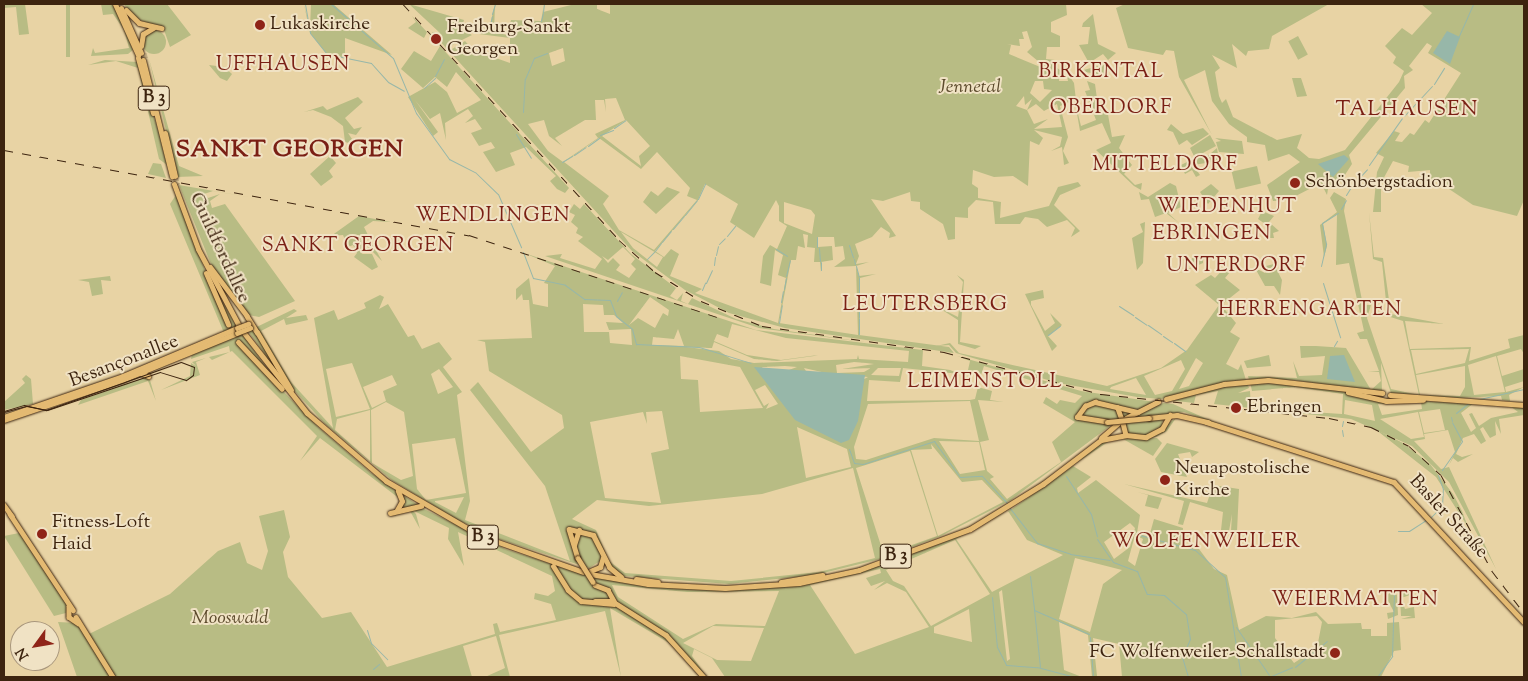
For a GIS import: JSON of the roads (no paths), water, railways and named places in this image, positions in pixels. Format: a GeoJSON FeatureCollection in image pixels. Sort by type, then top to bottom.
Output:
{"type":"FeatureCollection","features":[{"type":"Feature","properties":{"kind":"highway","name":"Guildfordallee"},"geometry":{"type":"LineString","coordinates":[[118,4],[126,10],[142,46],[139,57],[173,176],[162,137],[139,57],[118,4]]}},
{"type":"Feature","properties":{"kind":"highway"},"geometry":{"type":"LineString","coordinates":[[118,4],[139,57]]}},
{"type":"Feature","properties":{"kind":"highway"},"geometry":{"type":"LineString","coordinates":[[126,10],[140,23],[160,29],[146,30],[142,46]]}},
{"type":"Feature","properties":{"kind":"highway","name":"Guildfordallee"},"geometry":{"type":"LineString","coordinates":[[176,184],[210,267],[236,330],[204,262],[176,184]]}},
{"type":"Feature","properties":{"kind":"highway"},"geometry":{"type":"LineString","coordinates":[[204,262],[228,324]]}},
{"type":"Feature","properties":{"kind":"highway","name":"B 3"},"geometry":{"type":"LineString","coordinates":[[210,267],[247,316]]}},
{"type":"Feature","properties":{"kind":"highway","name":"B 3"},"geometry":{"type":"LineString","coordinates":[[251,326],[291,393],[339,444],[397,489],[424,506],[486,538],[548,562],[584,571],[678,587],[778,584],[898,558],[1008,506],[1098,442],[1103,435]]}},
{"type":"Feature","properties":{"kind":"highway"},"geometry":{"type":"LineString","coordinates":[[257,332],[291,393]]}},
{"type":"Feature","properties":{"kind":"highway"},"geometry":{"type":"LineString","coordinates":[[238,342],[291,393]]}},
{"type":"Feature","properties":{"kind":"highway","name":"B 3"},"geometry":{"type":"LineString","coordinates":[[291,393],[347,446],[422,501],[503,543],[584,571],[621,577],[700,585],[778,584]]}},
{"type":"Feature","properties":{"kind":"highway"},"geometry":{"type":"LineString","coordinates":[[1117,407],[1122,421]]}},
{"type":"Feature","properties":{"kind":"highway","name":"B 3"},"geometry":{"type":"LineString","coordinates":[[1069,463],[1122,421]]}},
{"type":"Feature","properties":{"kind":"highway","name":"B 3"},"geometry":{"type":"LineString","coordinates":[[1098,442],[1126,435]]}},
{"type":"Feature","properties":{"kind":"highway"},"geometry":{"type":"LineString","coordinates":[[396,511],[402,501],[397,489]]}},
{"type":"Feature","properties":{"kind":"highway"},"geometry":{"type":"LineString","coordinates":[[390,513],[424,506]]}},
{"type":"Feature","properties":{"kind":"highway"},"geometry":{"type":"LineString","coordinates":[[569,530],[581,530],[596,537],[604,556],[621,577]]}},
{"type":"Feature","properties":{"kind":"highway"},"geometry":{"type":"LineString","coordinates":[[574,545],[581,530]]}},
{"type":"Feature","properties":{"kind":"highway"},"geometry":{"type":"LineString","coordinates":[[568,590],[566,575],[600,567],[604,556]]}},
{"type":"Feature","properties":{"kind":"highway"},"geometry":{"type":"LineString","coordinates":[[548,562],[560,572],[568,590]]}},
{"type":"Feature","properties":{"kind":"main road","name":"B 3"},"geometry":{"type":"LineString","coordinates":[[247,316],[251,326]]}},
{"type":"Feature","properties":{"kind":"main road"},"geometry":{"type":"LineString","coordinates":[[226,333],[228,324],[236,330]]}},
{"type":"Feature","properties":{"kind":"main road"},"geometry":{"type":"LineString","coordinates":[[251,326],[257,332]]}},
{"type":"Feature","properties":{"kind":"main road","name":"Besançonallee"},"geometry":{"type":"LineString","coordinates":[[159,364],[226,333],[251,326]]}},
{"type":"Feature","properties":{"kind":"main road","name":"Besançonallee"},"geometry":{"type":"LineString","coordinates":[[4,418],[159,364],[221,340],[236,330]]}},
{"type":"Feature","properties":{"kind":"main road","name":"B 3"},"geometry":{"type":"LineString","coordinates":[[236,330],[238,342]]}},
{"type":"Feature","properties":{"kind":"main road"},"geometry":{"type":"LineString","coordinates":[[221,340],[238,342]]}},
{"type":"Feature","properties":{"kind":"main road"},"geometry":{"type":"LineString","coordinates":[[142,369],[148,376]]}},
{"type":"Feature","properties":{"kind":"main road"},"geometry":{"type":"LineString","coordinates":[[1166,400],[1253,381],[1340,388],[1390,398],[1476,399],[1524,405]]}},
{"type":"Feature","properties":{"kind":"main road"},"geometry":{"type":"LineString","coordinates":[[1381,395],[1390,398]]}},
{"type":"Feature","properties":{"kind":"main road","name":"Basler Straße"},"geometry":{"type":"LineString","coordinates":[[1117,407],[1095,402],[1081,416],[1107,422],[1169,415],[1206,422],[1244,436],[1394,482],[1524,622]]}},
{"type":"Feature","properties":{"kind":"main road"},"geometry":{"type":"LineString","coordinates":[[1126,435],[1122,421],[1158,402]]}},
{"type":"Feature","properties":{"kind":"main road"},"geometry":{"type":"LineString","coordinates":[[1117,407],[1138,412]]}},
{"type":"Feature","properties":{"kind":"main road"},"geometry":{"type":"LineString","coordinates":[[1166,423],[1169,415]]}},
{"type":"Feature","properties":{"kind":"main road"},"geometry":{"type":"LineString","coordinates":[[1162,416],[1166,423]]}},
{"type":"Feature","properties":{"kind":"main road","name":"B 3"},"geometry":{"type":"LineString","coordinates":[[1126,435],[1150,436],[1166,423]]}},
{"type":"Feature","properties":{"kind":"main road"},"geometry":{"type":"LineString","coordinates":[[4,505],[68,605],[74,618],[80,624],[114,677]]}},
{"type":"Feature","properties":{"kind":"main road"},"geometry":{"type":"LineString","coordinates":[[569,530],[578,558],[601,594],[680,646],[704,677]]}},
{"type":"Feature","properties":{"kind":"main road"},"geometry":{"type":"LineString","coordinates":[[568,590],[576,599],[620,606]]}},
{"type":"Feature","properties":{"kind":"main road"},"geometry":{"type":"LineString","coordinates":[[601,594],[608,597]]}},
{"type":"Feature","properties":{"kind":"main road"},"geometry":{"type":"LineString","coordinates":[[594,601],[601,594]]}},
{"type":"Feature","properties":{"kind":"waterway"},"geometry":{"type":"LineString","coordinates":[[305,4],[310,33],[327,54],[371,63],[388,82],[404,91]]}},
{"type":"Feature","properties":{"kind":"waterway"},"geometry":{"type":"LineString","coordinates":[[331,4],[393,58],[416,113],[449,159],[476,173],[498,194],[521,247]]}},
{"type":"Feature","properties":{"kind":"waterway"},"geometry":{"type":"LineString","coordinates":[[492,14],[495,4]]}},
{"type":"Feature","properties":{"kind":"waterway"},"geometry":{"type":"LineString","coordinates":[[543,12],[544,4]]}},
{"type":"Feature","properties":{"kind":"waterway"},"geometry":{"type":"LineString","coordinates":[[1458,38],[1473,4]]}},
{"type":"Feature","properties":{"kind":"waterway"},"geometry":{"type":"LineString","coordinates":[[541,21],[543,13]]}},
{"type":"Feature","properties":{"kind":"waterway"},"geometry":{"type":"LineString","coordinates":[[489,30],[492,16]]}},
{"type":"Feature","properties":{"kind":"waterway"},"geometry":{"type":"LineString","coordinates":[[523,112],[525,79],[534,58],[547,53]]}},
{"type":"Feature","properties":{"kind":"waterway"},"geometry":{"type":"LineString","coordinates":[[435,76],[444,59]]}},
{"type":"Feature","properties":{"kind":"waterway"},"geometry":{"type":"LineString","coordinates":[[1434,84],[1444,68]]}},
{"type":"Feature","properties":{"kind":"waterway"},"geometry":{"type":"LineString","coordinates":[[424,88],[435,78]]}},
{"type":"Feature","properties":{"kind":"waterway"},"geometry":{"type":"LineString","coordinates":[[1404,116],[1432,86]]}},
{"type":"Feature","properties":{"kind":"waterway"},"geometry":{"type":"LineString","coordinates":[[1369,165],[1402,118]]}},
{"type":"Feature","properties":{"kind":"waterway"},"geometry":{"type":"LineString","coordinates":[[614,128],[626,120]]}},
{"type":"Feature","properties":{"kind":"waterway"},"geometry":{"type":"LineString","coordinates":[[600,135],[613,130]]}},
{"type":"Feature","properties":{"kind":"waterway"},"geometry":{"type":"LineString","coordinates":[[516,134],[531,158]]}},
{"type":"Feature","properties":{"kind":"waterway"},"geometry":{"type":"LineString","coordinates":[[588,146],[599,138]]}},
{"type":"Feature","properties":{"kind":"waterway"},"geometry":{"type":"LineString","coordinates":[[574,155],[586,147]]}},
{"type":"Feature","properties":{"kind":"waterway"},"geometry":{"type":"LineString","coordinates":[[562,162],[572,156]]}},
{"type":"Feature","properties":{"kind":"waterway"},"geometry":{"type":"LineString","coordinates":[[1356,181],[1367,169]]}},
{"type":"Feature","properties":{"kind":"waterway"},"geometry":{"type":"LineString","coordinates":[[698,199],[705,184]]}},
{"type":"Feature","properties":{"kind":"waterway"},"geometry":{"type":"LineString","coordinates":[[1346,195],[1353,184]]}},
{"type":"Feature","properties":{"kind":"waterway"},"geometry":{"type":"LineString","coordinates":[[685,215],[697,200]]}},
{"type":"Feature","properties":{"kind":"waterway"},"geometry":{"type":"LineString","coordinates":[[1341,209],[1346,200]]}},
{"type":"Feature","properties":{"kind":"waterway"},"geometry":{"type":"LineString","coordinates":[[1321,266],[1326,244],[1322,223],[1338,213]]}},
{"type":"Feature","properties":{"kind":"waterway"},"geometry":{"type":"LineString","coordinates":[[673,229],[684,216]]}},
{"type":"Feature","properties":{"kind":"waterway"},"geometry":{"type":"LineString","coordinates":[[727,236],[735,226]]}},
{"type":"Feature","properties":{"kind":"waterway"},"geometry":{"type":"LineString","coordinates":[[662,242],[671,231]]}},
{"type":"Feature","properties":{"kind":"waterway"},"geometry":{"type":"LineString","coordinates":[[817,237],[817,247]]}},
{"type":"Feature","properties":{"kind":"waterway"},"geometry":{"type":"LineString","coordinates":[[719,244],[725,238]]}},
{"type":"Feature","properties":{"kind":"waterway"},"geometry":{"type":"LineString","coordinates":[[655,251],[661,243]]}},
{"type":"Feature","properties":{"kind":"waterway"},"geometry":{"type":"LineString","coordinates":[[849,245],[853,257]]}},
{"type":"Feature","properties":{"kind":"waterway"},"geometry":{"type":"LineString","coordinates":[[716,255],[718,246]]}},
{"type":"Feature","properties":{"kind":"waterway"},"geometry":{"type":"LineString","coordinates":[[819,248],[820,261]]}},
{"type":"Feature","properties":{"kind":"waterway"},"geometry":{"type":"LineString","coordinates":[[776,249],[787,256]]}},
{"type":"Feature","properties":{"kind":"waterway"},"geometry":{"type":"LineString","coordinates":[[523,252],[533,278],[565,285],[584,299],[610,300],[616,316],[632,329],[636,344],[699,347],[751,363]]}},
{"type":"Feature","properties":{"kind":"waterway"},"geometry":{"type":"LineString","coordinates":[[647,259],[654,252]]}},
{"type":"Feature","properties":{"kind":"waterway"},"geometry":{"type":"LineString","coordinates":[[714,265],[715,257]]}},
{"type":"Feature","properties":{"kind":"waterway"},"geometry":{"type":"LineString","coordinates":[[854,259],[855,264]]}},
{"type":"Feature","properties":{"kind":"waterway"},"geometry":{"type":"LineString","coordinates":[[786,276],[790,260]]}},
{"type":"Feature","properties":{"kind":"waterway"},"geometry":{"type":"LineString","coordinates":[[821,262],[821,270]]}},
{"type":"Feature","properties":{"kind":"waterway"},"geometry":{"type":"LineString","coordinates":[[856,266],[859,277]]}},
{"type":"Feature","properties":{"kind":"waterway"},"geometry":{"type":"LineString","coordinates":[[706,283],[712,270]]}},
{"type":"Feature","properties":{"kind":"waterway"},"geometry":{"type":"LineString","coordinates":[[784,289],[786,278]]}},
{"type":"Feature","properties":{"kind":"waterway"},"geometry":{"type":"LineString","coordinates":[[859,278],[859,295]]}},
{"type":"Feature","properties":{"kind":"waterway"},"geometry":{"type":"LineString","coordinates":[[702,290],[705,283]]}},
{"type":"Feature","properties":{"kind":"waterway"},"geometry":{"type":"LineString","coordinates":[[1323,283],[1340,337]]}},
{"type":"Feature","properties":{"kind":"waterway"},"geometry":{"type":"LineString","coordinates":[[781,302],[783,291]]}},
{"type":"Feature","properties":{"kind":"waterway"},"geometry":{"type":"LineString","coordinates":[[617,301],[622,292]]}},
{"type":"Feature","properties":{"kind":"waterway"},"geometry":{"type":"LineString","coordinates":[[859,296],[859,301]]}},
{"type":"Feature","properties":{"kind":"waterway"},"geometry":{"type":"LineString","coordinates":[[859,303],[859,317]]}},
{"type":"Feature","properties":{"kind":"waterway"},"geometry":{"type":"LineString","coordinates":[[779,323],[782,305]]}},
{"type":"Feature","properties":{"kind":"waterway"},"geometry":{"type":"LineString","coordinates":[[1119,306],[1133,315]]}},
{"type":"Feature","properties":{"kind":"waterway"},"geometry":{"type":"LineString","coordinates":[[1135,317],[1147,325]]}},
{"type":"Feature","properties":{"kind":"waterway"},"geometry":{"type":"LineString","coordinates":[[859,318],[859,334]]}},
{"type":"Feature","properties":{"kind":"waterway"},"geometry":{"type":"LineString","coordinates":[[1148,325],[1161,334]]}},
{"type":"Feature","properties":{"kind":"waterway"},"geometry":{"type":"LineString","coordinates":[[1048,335],[1060,326]]}},
{"type":"Feature","properties":{"kind":"waterway"},"geometry":{"type":"LineString","coordinates":[[1163,336],[1172,342]]}},
{"type":"Feature","properties":{"kind":"waterway"},"geometry":{"type":"LineString","coordinates":[[1334,346],[1337,341]]}},
{"type":"Feature","properties":{"kind":"waterway"},"geometry":{"type":"LineString","coordinates":[[1174,343],[1185,351]]}},
{"type":"Feature","properties":{"kind":"waterway"},"geometry":{"type":"LineString","coordinates":[[1475,400],[1524,389]]}},
{"type":"Feature","properties":{"kind":"waterway"},"geometry":{"type":"LineString","coordinates":[[1456,413],[1469,403]]}},
{"type":"Feature","properties":{"kind":"waterway"},"geometry":{"type":"LineString","coordinates":[[1451,417],[1452,421]]}},
{"type":"Feature","properties":{"kind":"waterway"},"geometry":{"type":"LineString","coordinates":[[1342,426],[1343,421]]}},
{"type":"Feature","properties":{"kind":"waterway"},"geometry":{"type":"LineString","coordinates":[[1442,470],[1462,441],[1452,422]]}},
{"type":"Feature","properties":{"kind":"waterway"},"geometry":{"type":"LineString","coordinates":[[1342,430],[1343,436]]}},
{"type":"Feature","properties":{"kind":"waterway"},"geometry":{"type":"LineString","coordinates":[[849,449],[854,463],[863,464],[934,441],[960,477],[982,476],[1007,503]]}},
{"type":"Feature","properties":{"kind":"waterway"},"geometry":{"type":"LineString","coordinates":[[1431,517],[1442,506],[1443,489],[1438,475]]}},
{"type":"Feature","properties":{"kind":"waterway"},"geometry":{"type":"LineString","coordinates":[[1066,476],[1091,514],[1097,536]]}},
{"type":"Feature","properties":{"kind":"waterway"},"geometry":{"type":"LineString","coordinates":[[1009,507],[1037,543],[1070,554],[1110,560]]}},
{"type":"Feature","properties":{"kind":"waterway"},"geometry":{"type":"LineString","coordinates":[[1398,531],[1409,531],[1426,520]]}},
{"type":"Feature","properties":{"kind":"waterway"},"geometry":{"type":"LineString","coordinates":[[1136,534],[1195,550],[1225,577],[1241,677]]}},
{"type":"Feature","properties":{"kind":"waterway"},"geometry":{"type":"LineString","coordinates":[[1097,539],[1113,562],[1137,571],[1147,594],[1164,595],[1186,614],[1190,639],[1182,657],[1188,677]]}},
{"type":"Feature","properties":{"kind":"waterway"},"geometry":{"type":"LineString","coordinates":[[1030,576],[1034,610],[1089,634]]}},
{"type":"Feature","properties":{"kind":"waterway"},"geometry":{"type":"LineString","coordinates":[[1377,677],[1392,656],[1394,594]]}},
{"type":"Feature","properties":{"kind":"waterway"},"geometry":{"type":"LineString","coordinates":[[992,597],[997,647],[1006,665],[1037,667],[1075,677]]}},
{"type":"Feature","properties":{"kind":"waterway"},"geometry":{"type":"LineString","coordinates":[[1034,609],[1040,667]]}},
{"type":"Feature","properties":{"kind":"waterway"},"geometry":{"type":"LineString","coordinates":[[1236,627],[1269,675]]}},
{"type":"Feature","properties":{"kind":"waterway"},"geometry":{"type":"LineString","coordinates":[[367,630],[371,643],[387,659]]}},
{"type":"Feature","properties":{"kind":"waterway"},"geometry":{"type":"LineString","coordinates":[[1090,637],[1093,677]]}},
{"type":"Feature","properties":{"kind":"waterway"},"geometry":{"type":"LineString","coordinates":[[1295,667],[1327,641]]}},
{"type":"Feature","properties":{"kind":"waterway"},"geometry":{"type":"LineString","coordinates":[[373,669],[379,664]]}},
{"type":"Feature","properties":{"kind":"waterway"},"geometry":{"type":"LineString","coordinates":[[1269,677],[1292,667]]}},
{"type":"Feature","properties":{"kind":"tunnel"},"geometry":{"type":"LineString","coordinates":[[144,53],[146,60]]}},
{"type":"Feature","properties":{"kind":"tunnel"},"geometry":{"type":"LineString","coordinates":[[175,176],[178,185]]}},
{"type":"Feature","properties":{"kind":"tram line"},"geometry":{"type":"LineString","coordinates":[[4,411],[24,405],[46,410],[181,362],[194,367],[193,375],[186,380],[160,372],[47,410],[26,406],[4,412]]}},
{"type":"Feature","properties":{"kind":"railway"},"geometry":{"type":"LineString","coordinates":[[403,4],[619,240],[655,272],[701,301],[762,326],[944,352],[1101,394],[1329,418],[1371,427],[1409,446],[1441,475],[1492,571],[1524,613]]}},
{"type":"Feature","properties":{"kind":"railway"},"geometry":{"type":"LineString","coordinates":[[4,150],[469,235],[723,319]]}},
{"type":"Feature","properties":{"kind":"place","name":"Lukaskirche"},"geometry":{"type":"Point","coordinates":[260,25]}},
{"type":"Feature","properties":{"kind":"place","name":"Freiburg-Sankt Georgen"},"geometry":{"type":"Point","coordinates":[436,39]}},
{"type":"Feature","properties":{"kind":"place","name":"Schönbergstadion"},"geometry":{"type":"Point","coordinates":[1295,183]}},
{"type":"Feature","properties":{"kind":"place","name":"Ebringen"},"geometry":{"type":"Point","coordinates":[1236,408]}},
{"type":"Feature","properties":{"kind":"place","name":"Neuapostolische Kirche"},"geometry":{"type":"Point","coordinates":[1165,480]}},
{"type":"Feature","properties":{"kind":"place","name":"Fitness-Loft Haid"},"geometry":{"type":"Point","coordinates":[42,534]}},
{"type":"Feature","properties":{"kind":"place","name":"FC Wolfenweiler-Schallstadt"},"geometry":{"type":"Point","coordinates":[1335,653]}},
{"type":"Feature","properties":{"kind":"district","name":"UFFHAUSEN"},"geometry":{"type":"Point","coordinates":[283,65]}},
{"type":"Feature","properties":{"kind":"district","name":"BIRKENTAL"},"geometry":{"type":"Point","coordinates":[1101,72]}},
{"type":"Feature","properties":{"kind":"district","name":"OBERDORF"},"geometry":{"type":"Point","coordinates":[1111,108]}},
{"type":"Feature","properties":{"kind":"district","name":"TALHAUSEN"},"geometry":{"type":"Point","coordinates":[1407,110]}},
{"type":"Feature","properties":{"kind":"district","name":"SANKT GEORGEN"},"geometry":{"type":"Point","coordinates":[290,151]}},
{"type":"Feature","properties":{"kind":"district","name":"MITTELDORF"},"geometry":{"type":"Point","coordinates":[1165,165]}},
{"type":"Feature","properties":{"kind":"district","name":"WIEDENHUT"},"geometry":{"type":"Point","coordinates":[1227,207]}},
{"type":"Feature","properties":{"kind":"district","name":"WENDLINGEN"},"geometry":{"type":"Point","coordinates":[493,216]}},
{"type":"Feature","properties":{"kind":"district","name":"EBRINGEN"},"geometry":{"type":"Point","coordinates":[1212,234]}},
{"type":"Feature","properties":{"kind":"district","name":"SANKT GEORGEN"},"geometry":{"type":"Point","coordinates":[358,246]}},
{"type":"Feature","properties":{"kind":"district","name":"UNTERDORF"},"geometry":{"type":"Point","coordinates":[1236,266]}},
{"type":"Feature","properties":{"kind":"district","name":"LEUTERSBERG"},"geometry":{"type":"Point","coordinates":[925,305]}},
{"type":"Feature","properties":{"kind":"district","name":"HERRENGARTEN"},"geometry":{"type":"Point","coordinates":[1310,310]}},
{"type":"Feature","properties":{"kind":"district","name":"LEIMENSTOLL"},"geometry":{"type":"Point","coordinates":[985,382]}},
{"type":"Feature","properties":{"kind":"district","name":"WOLFENWEILER"},"geometry":{"type":"Point","coordinates":[1206,542]}},
{"type":"Feature","properties":{"kind":"district","name":"WEIERMATTEN"},"geometry":{"type":"Point","coordinates":[1355,600]}},
{"type":"Feature","properties":{"kind":"park label","name":"Jennetal"},"geometry":{"type":"Point","coordinates":[970,88]}},
{"type":"Feature","properties":{"kind":"park label","name":"Mooswald"},"geometry":{"type":"Point","coordinates":[230,619]}}]}
